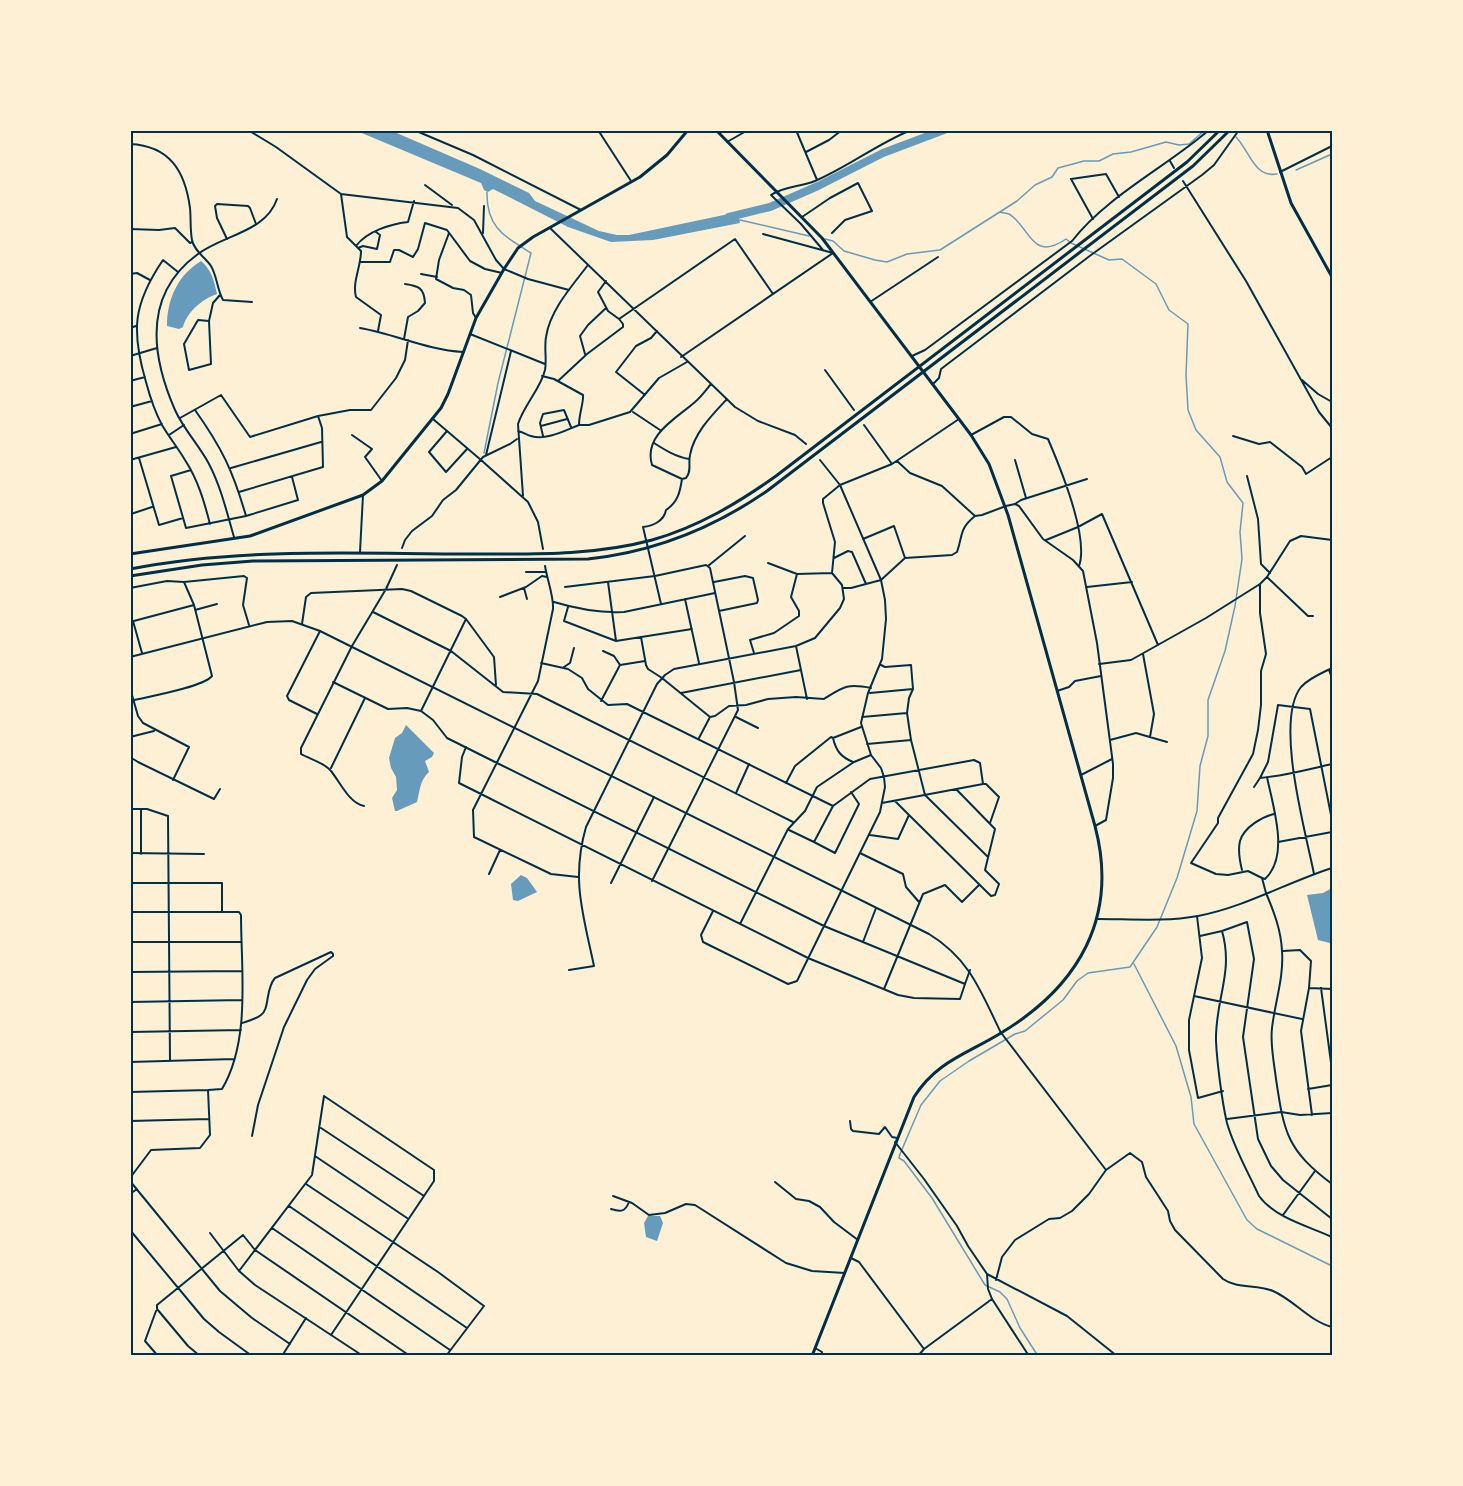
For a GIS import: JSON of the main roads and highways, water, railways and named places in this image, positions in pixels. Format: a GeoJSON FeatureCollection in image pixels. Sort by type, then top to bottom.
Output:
{"type":"FeatureCollection","features":[{"type":"Feature","properties":{"kind":"main road"},"geometry":{"type":"LineString","coordinates":[[130,554],[234,540],[266,532],[363,495],[382,481],[433,419],[448,394],[476,318],[502,271],[524,242],[655,167],[688,130]]}},
{"type":"Feature","properties":{"kind":"main road"},"geometry":{"type":"LineString","coordinates":[[716,130],[795,209],[832,251],[971,435],[989,464],[1006,506],[1095,826],[1102,867],[1097,919],[1078,962],[1055,993],[1031,1014],[946,1063],[929,1077],[910,1104],[812,1356]]}},
{"type":"Feature","properties":{"kind":"main road"},"geometry":{"type":"LineString","coordinates":[[130,568],[202,557],[230,556],[573,553],[618,548],[668,535],[701,521],[746,497],[776,476],[1187,162],[1220,130]]}},
{"type":"Feature","properties":{"kind":"main road"},"geometry":{"type":"LineString","coordinates":[[130,576],[172,568],[253,561],[571,560],[635,552],[697,531],[740,509],[767,491],[1193,166],[1230,130]]}},
{"type":"Feature","properties":{"kind":"main road"},"geometry":{"type":"LineString","coordinates":[[1267,130],[1291,203],[1332,277]]}},
{"type":"Feature","properties":{"kind":"water"},"geometry":{"type":"Polygon","coordinates":[[[357,131],[392,131],[480,169],[529,193],[535,201],[599,231],[629,235],[738,212],[740,223],[653,240],[611,242],[568,227],[493,189],[488,192],[484,190],[481,183],[357,131]]]}},
{"type":"Feature","properties":{"kind":"water"},"geometry":{"type":"Polygon","coordinates":[[[201,261],[214,280],[217,294],[196,307],[188,316],[183,327],[179,329],[167,326],[169,306],[175,289],[186,273],[201,261]]]}},
{"type":"Feature","properties":{"kind":"water"},"geometry":{"type":"Polygon","coordinates":[[[406,725],[434,753],[425,761],[429,772],[422,782],[417,802],[395,811],[392,798],[397,790],[396,777],[389,758],[395,738],[402,733],[406,725]]]}},
{"type":"Feature","properties":{"kind":"water"},"geometry":{"type":"Polygon","coordinates":[[[521,875],[527,878],[537,892],[518,901],[513,900],[511,884],[521,875]]]}},
{"type":"Feature","properties":{"kind":"water"},"geometry":{"type":"Polygon","coordinates":[[[1332,888],[1332,940],[1330,943],[1318,940],[1307,895],[1323,893],[1332,888]]]}},
{"type":"Feature","properties":{"kind":"water"},"geometry":{"type":"Polygon","coordinates":[[[648,1216],[660,1216],[663,1223],[657,1241],[646,1237],[644,1223],[648,1216]]]}},
{"type":"Feature","properties":{"kind":"waterway"},"geometry":{"type":"LineString","coordinates":[[729,217],[770,207],[883,153],[944,130]]}},
{"type":"Feature","properties":{"kind":"waterway"},"geometry":{"type":"LineString","coordinates":[[825,239],[833,241],[844,251],[887,262],[907,254],[940,250],[1017,201],[1035,185],[1052,177],[1058,168],[1084,161],[1099,161],[1113,154],[1131,152],[1166,142],[1179,145],[1189,144],[1205,130]]}},
{"type":"Feature","properties":{"kind":"waterway"},"geometry":{"type":"LineString","coordinates":[[1236,137],[1257,167],[1263,172],[1277,174]]}},
{"type":"Feature","properties":{"kind":"waterway"},"geometry":{"type":"LineString","coordinates":[[1296,170],[1332,154]]}},
{"type":"Feature","properties":{"kind":"waterway"},"geometry":{"type":"LineString","coordinates":[[484,453],[498,383],[531,253],[498,229],[487,204],[487,192]]}},
{"type":"Feature","properties":{"kind":"waterway"},"geometry":{"type":"LineString","coordinates":[[1000,212],[1009,214],[1016,220],[1038,245],[1045,247],[1066,239],[1109,260],[1122,259],[1156,284],[1169,310],[1188,324],[1186,375],[1188,410],[1196,430],[1220,457],[1227,482],[1243,503],[1240,532],[1242,559],[1235,606],[1225,651],[1208,700],[1208,736],[1200,766],[1197,811],[1177,878],[1157,927],[1130,967],[1088,973],[1077,981],[1063,1000],[1025,1031],[1015,1034],[969,1061],[940,1081],[921,1105],[899,1158],[904,1161],[932,1198],[985,1285],[1000,1292],[1007,1299],[1020,1328],[1038,1356]]}},
{"type":"Feature","properties":{"kind":"waterway"},"geometry":{"type":"LineString","coordinates":[[740,220],[809,236]]}},
{"type":"Feature","properties":{"kind":"waterway"},"geometry":{"type":"LineString","coordinates":[[1134,964],[1176,1046],[1191,1097],[1194,1124],[1247,1220],[1257,1229],[1332,1266]]}}]}
